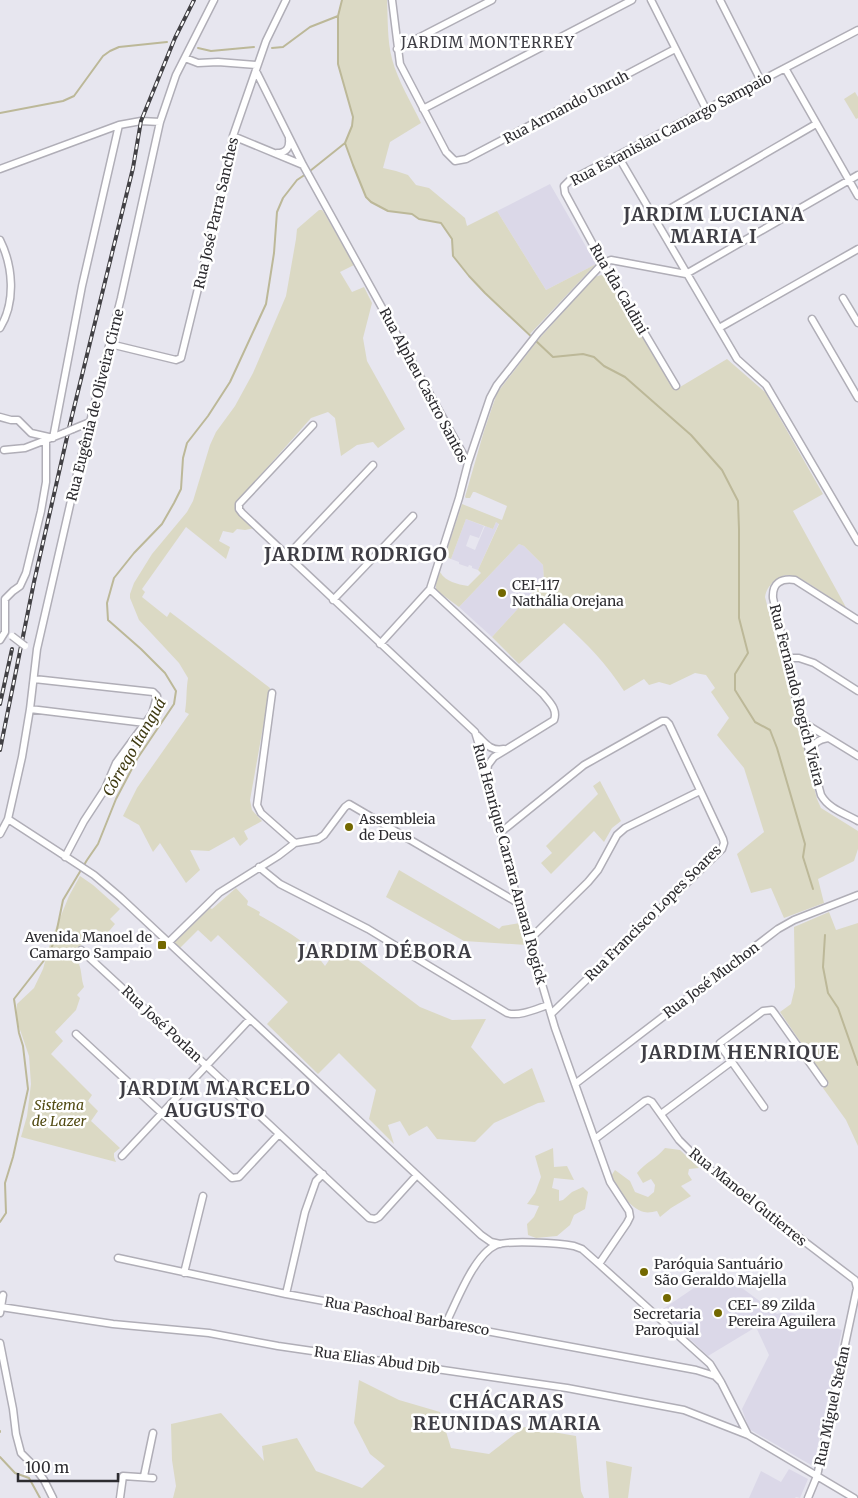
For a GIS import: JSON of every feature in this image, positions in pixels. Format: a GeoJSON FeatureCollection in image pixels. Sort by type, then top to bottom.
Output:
{"type":"FeatureCollection","features":[{"type":"Feature","properties":{"kind":"street","name":"Rua Eugênia de Oliveira Cirne"},"geometry":{"type":"LineString","coordinates":[[0,834],[8,819],[25,741],[37,649],[110,344],[160,122],[176,75],[214,0]]}},
{"type":"Feature","properties":{"kind":"street","name":"Rua José Parra Sanches"},"geometry":{"type":"LineString","coordinates":[[110,344],[176,360],[181,358],[225,178],[233,136],[266,41],[286,0]]}},
{"type":"Feature","properties":{"kind":"street"},"geometry":{"type":"LineString","coordinates":[[392,0],[400,64],[423,109],[632,0]]}},
{"type":"Feature","properties":{"kind":"street"},"geometry":{"type":"LineString","coordinates":[[397,49],[492,0]]}},
{"type":"Feature","properties":{"kind":"street"},"geometry":{"type":"LineString","coordinates":[[651,0],[706,109]]}},
{"type":"Feature","properties":{"kind":"street"},"geometry":{"type":"LineString","coordinates":[[720,0],[761,81]]}},
{"type":"Feature","properties":{"kind":"street"},"geometry":{"type":"LineString","coordinates":[[785,68],[858,30]]}},
{"type":"Feature","properties":{"kind":"street","name":"Rua Armando Unruh"},"geometry":{"type":"LineString","coordinates":[[423,109],[446,152],[456,161],[466,159],[675,49]]}},
{"type":"Feature","properties":{"kind":"street"},"geometry":{"type":"LineString","coordinates":[[185,58],[198,63],[218,62],[257,68]]}},
{"type":"Feature","properties":{"kind":"street","name":"Rua Alpheu Castro Santos"},"geometry":{"type":"LineString","coordinates":[[257,68],[304,166],[468,463],[430,589]]}},
{"type":"Feature","properties":{"kind":"street","name":"Rua Estanislau Camargo Sampaio"},"geometry":{"type":"LineString","coordinates":[[564,190],[564,186],[569,181],[785,68],[858,196]]}},
{"type":"Feature","properties":{"kind":"street"},"geometry":{"type":"LineString","coordinates":[[0,169],[119,126],[141,121],[160,122]]}},
{"type":"Feature","properties":{"kind":"street"},"geometry":{"type":"LineString","coordinates":[[654,218],[816,124]]}},
{"type":"Feature","properties":{"kind":"street"},"geometry":{"type":"LineString","coordinates":[[53,438],[82,286],[119,126]]}},
{"type":"Feature","properties":{"kind":"street"},"geometry":{"type":"LineString","coordinates":[[275,153],[284,152],[288,149],[289,140],[287,134]]}},
{"type":"Feature","properties":{"kind":"street"},"geometry":{"type":"LineString","coordinates":[[233,136],[304,166]]}},
{"type":"Feature","properties":{"kind":"street"},"geometry":{"type":"LineString","coordinates":[[618,156],[737,359],[766,385],[858,542]]}},
{"type":"Feature","properties":{"kind":"street"},"geometry":{"type":"LineString","coordinates":[[468,463],[490,398],[508,370],[538,333],[603,263],[612,260],[686,274],[858,175]]}},
{"type":"Feature","properties":{"kind":"street","name":"Rua Ida Caldini"},"geometry":{"type":"LineString","coordinates":[[564,190],[603,263],[676,386]]}},
{"type":"Feature","properties":{"kind":"street"},"geometry":{"type":"LineString","coordinates":[[0,240],[8,259],[10,288],[9,306],[0,328]]}},
{"type":"Feature","properties":{"kind":"street"},"geometry":{"type":"LineString","coordinates":[[719,328],[858,249]]}},
{"type":"Feature","properties":{"kind":"street"},"geometry":{"type":"LineString","coordinates":[[843,298],[858,323]]}},
{"type":"Feature","properties":{"kind":"street"},"geometry":{"type":"LineString","coordinates":[[812,319],[858,398]]}},
{"type":"Feature","properties":{"kind":"street"},"geometry":{"type":"LineString","coordinates":[[0,417],[18,420],[31,433],[53,438]]}},
{"type":"Feature","properties":{"kind":"street"},"geometry":{"type":"LineString","coordinates":[[4,450],[25,448],[90,422]]}},
{"type":"Feature","properties":{"kind":"street","name":"Rua Henrique Carrara Amaral Rogick"},"geometry":{"type":"LineString","coordinates":[[313,425],[239,504],[239,509],[475,732],[518,903],[548,1006],[610,1182],[629,1211],[630,1217],[627,1223],[599,1264]]}},
{"type":"Feature","properties":{"kind":"street"},"geometry":{"type":"LineString","coordinates":[[0,640],[5,632],[5,599],[20,586],[26,573],[41,511],[46,482],[46,441]]}},
{"type":"Feature","properties":{"kind":"street"},"geometry":{"type":"LineString","coordinates":[[287,556],[373,465]]}},
{"type":"Feature","properties":{"kind":"street"},"geometry":{"type":"LineString","coordinates":[[334,600],[413,516]]}},
{"type":"Feature","properties":{"kind":"street","name":"Rua Fernando Rogich Vieira"},"geometry":{"type":"LineString","coordinates":[[858,620],[795,580],[782,580],[774,587],[772,592],[801,721],[821,795],[831,807],[858,821]]}},
{"type":"Feature","properties":{"kind":"street"},"geometry":{"type":"LineString","coordinates":[[380,644],[430,589],[543,694],[554,708],[556,715],[554,720],[491,760],[487,771],[487,779]]}},
{"type":"Feature","properties":{"kind":"street"},"geometry":{"type":"LineString","coordinates":[[5,632],[25,646],[37,649]]}},
{"type":"Feature","properties":{"kind":"street"},"geometry":{"type":"LineString","coordinates":[[788,658],[799,658],[814,663],[858,691]]}},
{"type":"Feature","properties":{"kind":"street"},"geometry":{"type":"LineString","coordinates":[[34,679],[153,692],[157,696],[152,714],[116,763],[105,789],[84,821],[65,857]]}},
{"type":"Feature","properties":{"kind":"street"},"geometry":{"type":"LineString","coordinates":[[272,693],[257,805],[262,813],[295,843]]}},
{"type":"Feature","properties":{"kind":"street"},"geometry":{"type":"LineString","coordinates":[[30,709],[145,723]]}},
{"type":"Feature","properties":{"kind":"street","name":"Rua Francisco Lopes Soares"},"geometry":{"type":"LineString","coordinates":[[501,832],[584,765],[662,721],[666,721],[723,839],[722,849],[551,1014]]}},
{"type":"Feature","properties":{"kind":"street"},"geometry":{"type":"LineString","coordinates":[[801,721],[858,756]]}},
{"type":"Feature","properties":{"kind":"street"},"geometry":{"type":"LineString","coordinates":[[475,732],[492,749],[498,751],[506,749]]}},
{"type":"Feature","properties":{"kind":"street"},"geometry":{"type":"LineString","coordinates":[[810,753],[818,740],[828,738]]}},
{"type":"Feature","properties":{"kind":"street"},"geometry":{"type":"LineString","coordinates":[[530,939],[588,882],[598,870],[617,835],[625,828],[700,791]]}},
{"type":"Feature","properties":{"kind":"street"},"geometry":{"type":"LineString","coordinates":[[169,942],[219,893],[295,843],[318,839],[324,835],[349,804],[518,903]]}},
{"type":"Feature","properties":{"kind":"street"},"geometry":{"type":"LineString","coordinates":[[8,819],[88,871],[120,897],[481,1235],[491,1242],[500,1244]]}},
{"type":"Feature","properties":{"kind":"street"},"geometry":{"type":"LineString","coordinates":[[259,867],[280,884],[368,929],[506,1013],[513,1015],[548,1006]]}},
{"type":"Feature","properties":{"kind":"street","name":"Rua José Muchon"},"geometry":{"type":"LineString","coordinates":[[575,1084],[778,929],[794,920],[858,895]]}},
{"type":"Feature","properties":{"kind":"street","name":"Rua José Porlan"},"geometry":{"type":"LineString","coordinates":[[81,950],[370,1218],[375,1219],[379,1217],[418,1175]]}},
{"type":"Feature","properties":{"kind":"street"},"geometry":{"type":"LineString","coordinates":[[764,1107],[731,1062],[720,1043],[768,1009],[772,1010],[824,1083]]}},
{"type":"Feature","properties":{"kind":"street"},"geometry":{"type":"LineString","coordinates":[[122,1156],[250,1019]]}},
{"type":"Feature","properties":{"kind":"street"},"geometry":{"type":"LineString","coordinates":[[76,1034],[232,1178],[239,1177],[279,1134]]}},
{"type":"Feature","properties":{"kind":"street"},"geometry":{"type":"LineString","coordinates":[[660,1114],[731,1062]]}},
{"type":"Feature","properties":{"kind":"street","name":"Rua Manoel Gutierres"},"geometry":{"type":"LineString","coordinates":[[595,1139],[645,1101],[652,1102],[679,1140],[704,1165],[855,1280],[856,1284]]}},
{"type":"Feature","properties":{"kind":"street"},"geometry":{"type":"LineString","coordinates":[[286,1294],[305,1212],[316,1181],[323,1174]]}},
{"type":"Feature","properties":{"kind":"street"},"geometry":{"type":"LineString","coordinates":[[184,1273],[203,1196]]}},
{"type":"Feature","properties":{"kind":"street"},"geometry":{"type":"LineString","coordinates":[[481,1235],[490,1249]]}},
{"type":"Feature","properties":{"kind":"street"},"geometry":{"type":"LineString","coordinates":[[446,1323],[474,1267],[490,1249],[510,1242],[574,1246],[582,1249],[705,1359],[722,1382],[748,1435],[854,1498]]}},
{"type":"Feature","properties":{"kind":"street","name":"Rua Paschoal Barbaresco"},"geometry":{"type":"LineString","coordinates":[[118,1258],[286,1294],[696,1370],[715,1376],[722,1382]]}},
{"type":"Feature","properties":{"kind":"street","name":"Rua Miguel Stefan"},"geometry":{"type":"LineString","coordinates":[[808,1498],[817,1476],[857,1288],[856,1284]]}},
{"type":"Feature","properties":{"kind":"street"},"geometry":{"type":"LineString","coordinates":[[1,1310],[3,1295]]}},
{"type":"Feature","properties":{"kind":"street","name":"Rua Elias Abud Dib"},"geometry":{"type":"LineString","coordinates":[[1,1310],[113,1324],[209,1333],[278,1346],[567,1388],[684,1410],[748,1435]]}},
{"type":"Feature","properties":{"kind":"street"},"geometry":{"type":"LineString","coordinates":[[0,1343],[21,1453],[44,1480],[53,1498]]}},
{"type":"Feature","properties":{"kind":"street"},"geometry":{"type":"LineString","coordinates":[[696,1370],[702,1366],[705,1359]]}},
{"type":"Feature","properties":{"kind":"street"},"geometry":{"type":"LineString","coordinates":[[144,1476],[153,1433]]}},
{"type":"Feature","properties":{"kind":"street"},"geometry":{"type":"LineString","coordinates":[[120,1498],[123,1476],[153,1478]]}},
{"type":"Feature","properties":{"kind":"shaded area"},"geometry":{"type":"Polygon","coordinates":[[[550,184],[596,264],[546,290],[497,211],[550,184]]]}},
{"type":"Feature","properties":{"kind":"shaded area"},"geometry":{"type":"Polygon","coordinates":[[[466,519],[484,526],[479,538],[470,535],[466,546],[475,550],[485,526],[493,529],[496,522],[499,523],[478,570],[469,565],[468,567],[459,564],[459,562],[451,559],[466,519]]]}},
{"type":"Feature","properties":{"kind":"shaded area","name":"CEI-117 Nathália Orejana"},"geometry":{"type":"Polygon","coordinates":[[[519,544],[524,546],[543,565],[544,580],[492,637],[459,607],[519,544]]]}},
{"type":"Feature","properties":{"kind":"shaded area"},"geometry":{"type":"Polygon","coordinates":[[[719,1271],[777,1314],[788,1311],[813,1323],[842,1330],[814,1463],[811,1465],[749,1429],[742,1409],[769,1355],[756,1327],[708,1356],[660,1311],[719,1271]]]}},
{"type":"Feature","properties":{"kind":"shaded area"},"geometry":{"type":"Polygon","coordinates":[[[789,1469],[808,1479],[800,1498],[749,1498],[761,1471],[781,1482],[789,1469]]]}},
{"type":"Feature","properties":{"kind":"green space"},"geometry":{"type":"Polygon","coordinates":[[[342,0],[387,0],[390,52],[401,83],[421,123],[390,142],[383,168],[408,175],[416,185],[429,188],[465,218],[467,226],[497,211],[546,290],[596,264],[530,334],[485,293],[453,256],[452,239],[441,223],[419,219],[412,214],[388,211],[371,202],[366,196],[345,143],[352,126],[353,117],[338,64],[338,16],[342,0]]]}},
{"type":"Feature","properties":{"kind":"green space"},"geometry":{"type":"Polygon","coordinates":[[[855,92],[858,97],[858,118],[856,119],[844,99],[855,92]]]}},
{"type":"Feature","properties":{"kind":"green space"},"geometry":{"type":"Polygon","coordinates":[[[319,210],[322,210],[325,214],[354,265],[340,272],[352,292],[364,287],[372,303],[363,338],[367,361],[405,429],[378,448],[373,442],[357,445],[341,456],[335,418],[328,412],[311,418],[236,503],[237,511],[255,528],[237,529],[233,533],[223,531],[219,541],[230,547],[226,559],[186,527],[142,589],[145,592],[142,597],[167,617],[170,612],[270,688],[250,800],[252,810],[262,821],[244,831],[248,839],[240,846],[234,837],[209,851],[190,850],[200,870],[186,883],[160,843],[153,852],[139,825],[123,816],[137,788],[189,714],[185,712],[188,678],[179,663],[139,620],[130,594],[134,583],[152,554],[187,512],[193,501],[210,445],[216,432],[235,406],[253,373],[286,296],[297,229],[319,210]]]}},
{"type":"Feature","properties":{"kind":"green space"},"geometry":{"type":"Polygon","coordinates":[[[601,275],[610,281],[675,390],[727,359],[765,392],[823,494],[793,511],[848,611],[810,584],[794,576],[784,576],[774,581],[768,588],[765,597],[817,799],[821,808],[858,831],[858,849],[854,861],[818,879],[824,903],[784,918],[771,888],[751,893],[737,854],[764,832],[744,768],[717,735],[729,718],[711,692],[715,688],[706,675],[695,673],[670,685],[659,682],[649,685],[644,679],[624,691],[596,655],[564,623],[519,664],[492,637],[544,580],[543,565],[524,546],[519,544],[459,607],[436,590],[436,583],[440,572],[449,580],[468,586],[481,573],[478,570],[499,524],[496,522],[493,529],[466,519],[451,559],[445,556],[462,504],[502,520],[507,506],[475,492],[473,492],[470,498],[465,497],[497,393],[537,341],[595,277],[601,275]]]}},
{"type":"Feature","properties":{"kind":"green space"},"geometry":{"type":"Polygon","coordinates":[[[600,781],[621,821],[612,828],[604,842],[594,831],[551,874],[541,863],[552,853],[546,846],[598,794],[593,786],[600,781]]]}},
{"type":"Feature","properties":{"kind":"green space"},"geometry":{"type":"Polygon","coordinates":[[[399,870],[499,929],[502,926],[520,923],[526,945],[464,941],[386,897],[399,870]]]}},
{"type":"Feature","properties":{"kind":"green space","name":"Sistema de Lazer"},"geometry":{"type":"Polygon","coordinates":[[[80,876],[120,909],[110,919],[115,924],[105,936],[96,929],[73,953],[82,961],[79,964],[84,987],[77,995],[80,998],[76,1010],[55,1032],[63,1041],[51,1054],[92,1095],[88,1101],[98,1111],[91,1121],[120,1148],[114,1153],[116,1162],[21,1137],[27,1116],[31,1084],[29,1056],[16,1018],[17,1004],[34,988],[43,969],[51,940],[69,896],[80,876]]]}},
{"type":"Feature","properties":{"kind":"green space"},"geometry":{"type":"Polygon","coordinates":[[[236,888],[248,901],[247,905],[260,912],[259,915],[303,943],[319,957],[325,966],[339,946],[420,1007],[452,1020],[486,1019],[471,1047],[504,1084],[532,1068],[545,1102],[538,1103],[494,1123],[475,1142],[437,1139],[427,1126],[409,1136],[400,1121],[388,1125],[394,1144],[369,1119],[376,1090],[339,1053],[318,1074],[267,1024],[288,1002],[218,935],[211,942],[198,930],[180,948],[174,943],[210,908],[212,909],[236,888]]]}},
{"type":"Feature","properties":{"kind":"green space"},"geometry":{"type":"Polygon","coordinates":[[[829,912],[836,930],[858,923],[858,1146],[846,1120],[823,1088],[829,1084],[780,1012],[791,1004],[795,987],[794,927],[829,912]]]}},
{"type":"Feature","properties":{"kind":"green space"},"geometry":{"type":"Polygon","coordinates":[[[553,1148],[554,1167],[567,1166],[574,1180],[554,1178],[552,1188],[559,1190],[559,1201],[583,1187],[588,1192],[585,1209],[574,1215],[570,1225],[557,1236],[536,1238],[528,1235],[527,1224],[534,1217],[539,1206],[527,1204],[535,1193],[541,1177],[535,1156],[553,1148]]]}},
{"type":"Feature","properties":{"kind":"green space"},"geometry":{"type":"Polygon","coordinates":[[[665,1148],[680,1150],[699,1168],[689,1169],[688,1174],[692,1180],[681,1186],[691,1196],[660,1217],[657,1211],[646,1212],[634,1207],[620,1192],[611,1176],[615,1170],[630,1181],[635,1192],[648,1197],[654,1192],[655,1185],[651,1179],[643,1183],[637,1173],[665,1148]]]}},
{"type":"Feature","properties":{"kind":"green space"},"geometry":{"type":"Polygon","coordinates":[[[359,1380],[399,1400],[440,1412],[451,1448],[489,1454],[524,1427],[576,1436],[581,1491],[584,1498],[173,1498],[176,1486],[172,1460],[171,1424],[221,1413],[264,1461],[262,1446],[297,1438],[316,1471],[362,1488],[385,1466],[370,1454],[354,1423],[359,1380]]]}},
{"type":"Feature","properties":{"kind":"green space"},"geometry":{"type":"Polygon","coordinates":[[[606,1461],[632,1467],[628,1498],[609,1498],[606,1461]]]}},
{"type":"Feature","properties":{"kind":"waterway","name":"Córrego Itanguá"},"geometry":{"type":"LineString","coordinates":[[310,171],[345,143],[352,126],[353,117],[338,64],[338,16],[342,0]]}},
{"type":"Feature","properties":{"kind":"waterway"},"geometry":{"type":"LineString","coordinates":[[272,48],[283,47],[310,27],[338,16]]}},
{"type":"Feature","properties":{"kind":"waterway"},"geometry":{"type":"LineString","coordinates":[[0,113],[63,101],[74,96],[103,56],[119,47],[167,42]]}},
{"type":"Feature","properties":{"kind":"waterway"},"geometry":{"type":"LineString","coordinates":[[198,48],[211,51],[254,47]]}},
{"type":"Feature","properties":{"kind":"waterway"},"geometry":{"type":"LineString","coordinates":[[345,143],[366,197],[371,202],[388,211],[412,214],[419,219],[441,223],[452,239],[453,256],[469,276],[553,357],[583,354],[594,357],[604,366],[625,377],[691,435],[722,470],[738,501],[739,618],[748,653],[735,674],[735,690],[755,722],[770,730],[805,844],[803,857],[813,889]]}},
{"type":"Feature","properties":{"kind":"waterway","name":"Córrego Itanguá"},"geometry":{"type":"LineString","coordinates":[[0,1222],[6,1213],[5,1183],[13,1157],[28,1089],[23,1046],[14,999],[49,954],[55,939],[63,900],[98,844],[116,799],[137,759],[174,704],[176,691],[165,673],[108,620],[107,603],[114,578],[134,553],[162,524],[181,489],[183,458],[187,443],[208,416],[230,382],[266,304],[274,253],[277,212],[283,198],[297,180],[306,174]]}},
{"type":"Feature","properties":{"kind":"waterway"},"geometry":{"type":"LineString","coordinates":[[825,935],[823,967],[828,993],[838,1008],[858,1065]]}},
{"type":"Feature","properties":{"kind":"waterway","name":"Córrego Itanguá"},"geometry":{"type":"LineString","coordinates":[[0,1457],[15,1473],[29,1478],[40,1498]]}},
{"type":"Feature","properties":{"kind":"railway"},"geometry":{"type":"LineString","coordinates":[[0,750],[34,582],[70,424],[133,168],[141,121],[175,38],[194,0]]}},
{"type":"Feature","properties":{"kind":"railway"},"geometry":{"type":"LineString","coordinates":[[0,704],[12,649]]}},
{"type":"Feature","properties":{"kind":"place","name":"CEI-117 Nathália Orejana"},"geometry":{"type":"Point","coordinates":[502,593]}},
{"type":"Feature","properties":{"kind":"place","name":"Assembleia de Deus"},"geometry":{"type":"Point","coordinates":[349,827]}},
{"type":"Feature","properties":{"kind":"place","name":"Avenida Manoel de Camargo Sampaio"},"geometry":{"type":"Point","coordinates":[162,945]}},
{"type":"Feature","properties":{"kind":"place","name":"Paróquia Santuário São Geraldo Majella"},"geometry":{"type":"Point","coordinates":[644,1272]}},
{"type":"Feature","properties":{"kind":"place","name":"Secretaria Paroquial"},"geometry":{"type":"Point","coordinates":[667,1298]}},
{"type":"Feature","properties":{"kind":"place","name":"CEI- 89 Zilda Pereira Aguilera"},"geometry":{"type":"Point","coordinates":[718,1313]}},
{"type":"Feature","properties":{"kind":"district","name":"JARDIM MONTERREY"},"geometry":{"type":"Point","coordinates":[488,42]}},
{"type":"Feature","properties":{"kind":"district","name":"JARDIM LUCIANA MARIA I"},"geometry":{"type":"Point","coordinates":[714,225]}},
{"type":"Feature","properties":{"kind":"district","name":"JARDIM RODRIGO"},"geometry":{"type":"Point","coordinates":[356,554]}},
{"type":"Feature","properties":{"kind":"district","name":"JARDIM DÉBORA"},"geometry":{"type":"Point","coordinates":[385,951]}},
{"type":"Feature","properties":{"kind":"district","name":"JARDIM HENRIQUE"},"geometry":{"type":"Point","coordinates":[740,1052]}},
{"type":"Feature","properties":{"kind":"district","name":"JARDIM MARCELO AUGUSTO"},"geometry":{"type":"Point","coordinates":[215,1099]}},
{"type":"Feature","properties":{"kind":"district","name":"CHÁCARAS REUNIDAS MARIA"},"geometry":{"type":"Point","coordinates":[507,1412]}}]}
